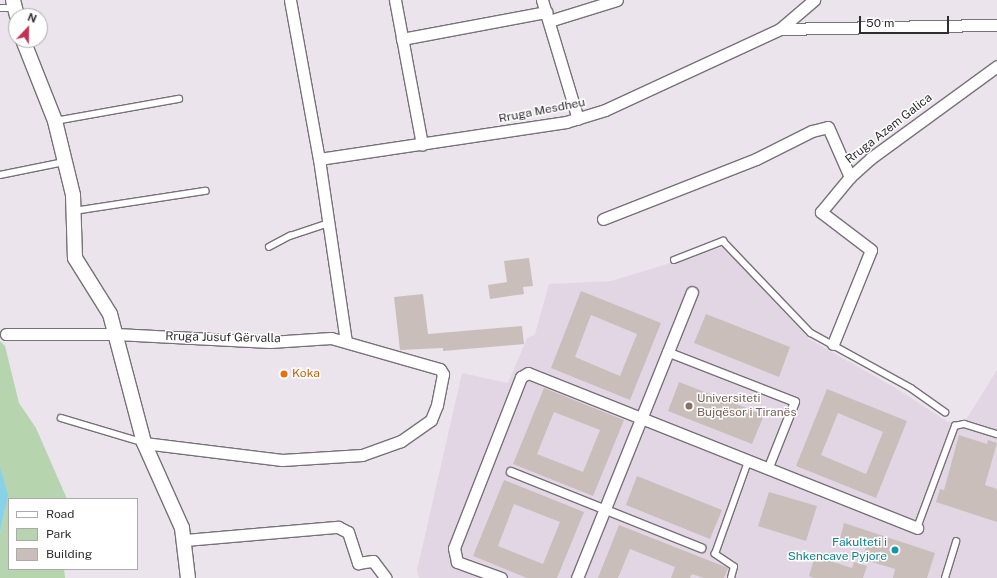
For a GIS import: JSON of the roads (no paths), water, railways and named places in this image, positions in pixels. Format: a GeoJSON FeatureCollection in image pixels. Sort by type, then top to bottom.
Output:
{"type":"FeatureCollection","features":[{"type":"Feature","properties":{"kind":"street"},"geometry":{"type":"LineString","coordinates":[[290,0],[319,159],[346,341]]}},
{"type":"Feature","properties":{"kind":"street"},"geometry":{"type":"LineString","coordinates":[[395,0],[422,144]]}},
{"type":"Feature","properties":{"kind":"street"},"geometry":{"type":"LineString","coordinates":[[542,0],[578,119]]}},
{"type":"Feature","properties":{"kind":"street"},"geometry":{"type":"LineString","coordinates":[[402,39],[548,16],[617,0]]}},
{"type":"Feature","properties":{"kind":"street","name":"Rruga Mesdheu"},"geometry":{"type":"LineString","coordinates":[[319,159],[578,119],[632,98],[780,30],[814,0]]}},
{"type":"Feature","properties":{"kind":"street"},"geometry":{"type":"LineString","coordinates":[[780,30],[997,25]]}},
{"type":"Feature","properties":{"kind":"street"},"geometry":{"type":"LineString","coordinates":[[26,48],[55,121],[65,162],[74,211],[76,258],[82,272],[103,301],[116,334],[144,442],[185,540],[188,578]]}},
{"type":"Feature","properties":{"kind":"street","name":"Rruga Azem Galica"},"geometry":{"type":"LineString","coordinates":[[833,344],[870,250],[821,212],[850,177],[896,138],[997,66]]}},
{"type":"Feature","properties":{"kind":"street"},"geometry":{"type":"LineString","coordinates":[[603,219],[756,159],[812,131],[828,127],[850,177]]}},
{"type":"Feature","properties":{"kind":"street"},"geometry":{"type":"LineString","coordinates":[[576,578],[639,418],[692,292]]}},
{"type":"Feature","properties":{"kind":"street","name":"Rruga Jusuf Gërvalla"},"geometry":{"type":"LineString","coordinates":[[6,334],[116,334],[270,342],[313,337],[346,341],[400,360],[440,369],[443,374],[438,405],[431,420],[401,441],[362,454],[282,460],[144,442]]}},
{"type":"Feature","properties":{"kind":"street"},"geometry":{"type":"LineString","coordinates":[[667,352],[795,402],[768,470]]}},
{"type":"Feature","properties":{"kind":"street"},"geometry":{"type":"LineString","coordinates":[[501,578],[457,562],[454,548],[521,377],[528,373],[768,470],[917,528]]}},
{"type":"Feature","properties":{"kind":"street"},"geometry":{"type":"LineString","coordinates":[[511,472],[701,548]]}},
{"type":"Feature","properties":{"kind":"street"},"geometry":{"type":"LineString","coordinates":[[185,540],[338,527],[348,532],[358,563],[373,561],[386,578]]}},
{"type":"Feature","properties":{"kind":"lane"},"geometry":{"type":"LineString","coordinates":[[55,121],[179,99]]}},
{"type":"Feature","properties":{"kind":"lane"},"geometry":{"type":"LineString","coordinates":[[0,175],[65,162]]}},
{"type":"Feature","properties":{"kind":"lane"},"geometry":{"type":"LineString","coordinates":[[74,211],[205,191]]}},
{"type":"Feature","properties":{"kind":"lane"},"geometry":{"type":"LineString","coordinates":[[269,247],[290,236],[329,223]]}},
{"type":"Feature","properties":{"kind":"lane"},"geometry":{"type":"LineString","coordinates":[[674,260],[723,241],[811,334],[833,344],[946,412]]}},
{"type":"Feature","properties":{"kind":"lane"},"geometry":{"type":"LineString","coordinates":[[61,418],[144,442]]}},
{"type":"Feature","properties":{"kind":"lane"},"geometry":{"type":"LineString","coordinates":[[917,528],[955,426],[964,424],[997,434]]}},
{"type":"Feature","properties":{"kind":"lane"},"geometry":{"type":"LineString","coordinates":[[732,578],[734,567],[715,554],[748,462]]}},
{"type":"Feature","properties":{"kind":"lane"},"geometry":{"type":"LineString","coordinates":[[945,578],[956,542]]}},
{"type":"Feature","properties":{"kind":"water"},"geometry":{"type":"Polygon","coordinates":[[[0,467],[8,495],[0,533],[0,467]]]}},
{"type":"Feature","properties":{"kind":"place","name":"Koka"},"geometry":{"type":"Point","coordinates":[284,374]}},
{"type":"Feature","properties":{"kind":"place","name":"Universiteti Bujqësor i Tiranës"},"geometry":{"type":"Point","coordinates":[689,406]}},
{"type":"Feature","properties":{"kind":"place","name":"Fakulteti i Shkencave Pyjore"},"geometry":{"type":"Point","coordinates":[895,550]}}]}
